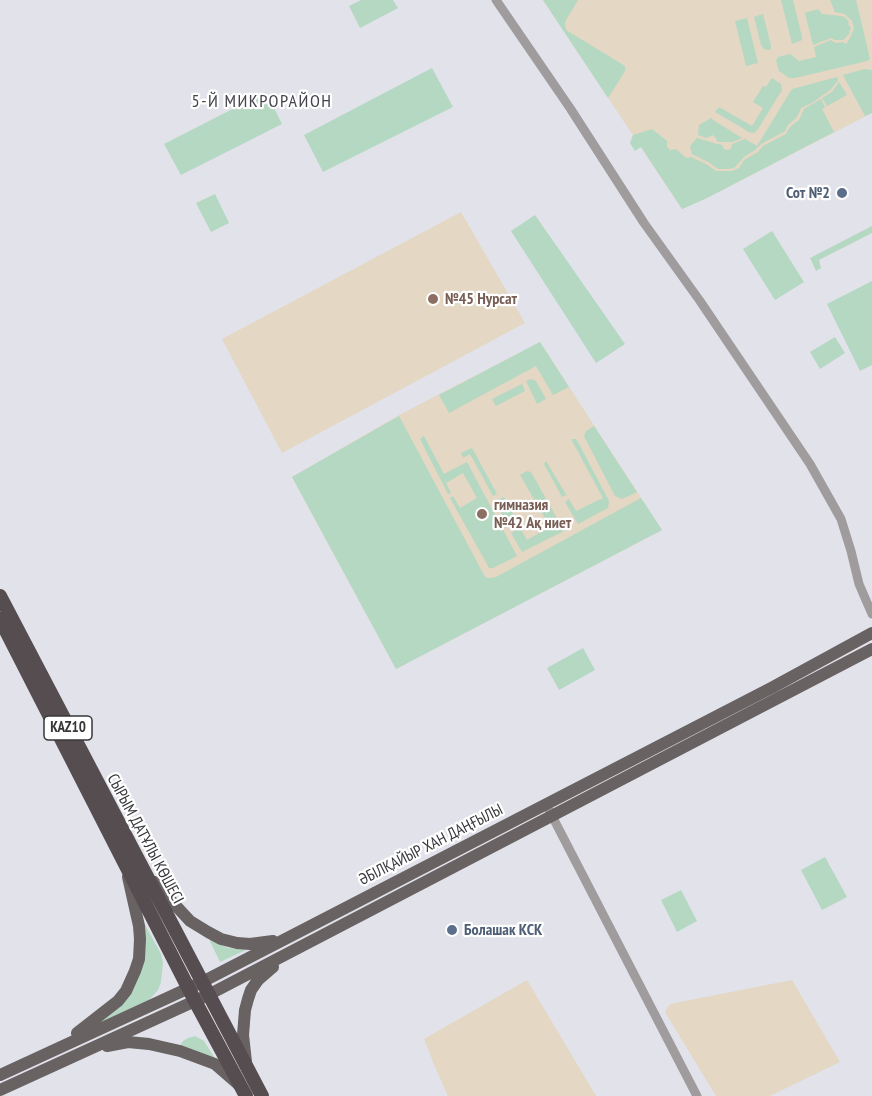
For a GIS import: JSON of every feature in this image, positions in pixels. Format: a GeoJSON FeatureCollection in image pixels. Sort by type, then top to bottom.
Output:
{"type":"FeatureCollection","features":[{"type":"Feature","properties":{"kind":"highway","name":"СЫРЫМ ДАТҰЛЫ КӨШЕСІ"},"geometry":{"type":"LineString","coordinates":[[0,596],[199,991],[244,1092]]}},
{"type":"Feature","properties":{"kind":"highway","name":"СЫРЫМ ДАТҰЛЫ КӨШЕСІ"},"geometry":{"type":"LineString","coordinates":[[0,619],[132,862]]}},
{"type":"Feature","properties":{"kind":"highway","name":"СЫРЫМ ДАТҰЛЫ КӨШЕСІ"},"geometry":{"type":"LineString","coordinates":[[199,991],[262,1096]]}},
{"type":"Feature","properties":{"kind":"main road","name":"ӘБІЛҚАЙЫР ХАН ДАҢҒЫЛЫ"},"geometry":{"type":"LineString","coordinates":[[0,1090],[88,1050],[199,991],[292,936],[773,687],[872,633]]}},
{"type":"Feature","properties":{"kind":"main road","name":"ӘБІЛҚАЙЫР ХАН ДАҢҒЫЛЫ"},"geometry":{"type":"LineString","coordinates":[[0,1075],[298,948],[872,649]]}},
{"type":"Feature","properties":{"kind":"main road"},"geometry":{"type":"LineString","coordinates":[[132,862],[190,921],[221,939],[250,945],[292,936]]}},
{"type":"Feature","properties":{"kind":"main road"},"geometry":{"type":"LineString","coordinates":[[46,1054],[85,1028],[118,1001],[126,991],[135,971],[139,959],[140,939],[132,862]]}},
{"type":"Feature","properties":{"kind":"main road"},"geometry":{"type":"LineString","coordinates":[[246,1066],[243,1035],[245,1010],[251,990],[268,970],[298,948]]}},
{"type":"Feature","properties":{"kind":"main road"},"geometry":{"type":"LineString","coordinates":[[88,1050],[128,1042],[180,1051],[215,1064],[244,1092]]}},
{"type":"Feature","properties":{"kind":"street"},"geometry":{"type":"LineString","coordinates":[[496,0],[572,111],[644,223],[700,301],[810,464],[841,519],[859,584],[872,614]]}},
{"type":"Feature","properties":{"kind":"street"},"geometry":{"type":"LineString","coordinates":[[545,804],[697,1096]]}},
{"type":"Feature","properties":{"kind":"shaded area"},"geometry":{"type":"Polygon","coordinates":[[[543,0],[872,0],[872,113],[682,209],[543,0]]]}},
{"type":"Feature","properties":{"kind":"shaded area"},"geometry":{"type":"Polygon","coordinates":[[[461,212],[525,323],[282,453],[222,339],[461,212]]]}},
{"type":"Feature","properties":{"kind":"shaded area","name":"гимназия №42 Ақ ниет"},"geometry":{"type":"Polygon","coordinates":[[[540,342],[662,530],[396,669],[292,477],[401,414],[540,342]]]}},
{"type":"Feature","properties":{"kind":"shaded area"},"geometry":{"type":"Polygon","coordinates":[[[527,980],[596,1096],[448,1096],[424,1039],[527,980]]]}},
{"type":"Feature","properties":{"kind":"shaded area"},"geometry":{"type":"Polygon","coordinates":[[[792,980],[840,1062],[770,1096],[716,1096],[665,1012],[670,1004],[792,980]]]}},
{"type":"Feature","properties":{"kind":"green space"},"geometry":{"type":"Polygon","coordinates":[[[361,0],[393,0],[398,8],[360,28],[349,6],[361,0]]]}},
{"type":"Feature","properties":{"kind":"green space"},"geometry":{"type":"Polygon","coordinates":[[[543,0],[578,0],[566,20],[566,30],[625,66],[625,71],[608,98],[543,0]]]}},
{"type":"Feature","properties":{"kind":"green space"},"geometry":{"type":"Polygon","coordinates":[[[781,0],[793,0],[802,40],[792,44],[781,0]]]}},
{"type":"Feature","properties":{"kind":"green space"},"geometry":{"type":"Polygon","coordinates":[[[830,0],[856,0],[870,59],[789,78],[779,71],[776,61],[778,57],[790,54],[799,61],[816,57],[814,47],[831,40],[845,44],[851,36],[854,28],[852,21],[845,14],[835,12],[830,0]]]}},
{"type":"Feature","properties":{"kind":"green space"},"geometry":{"type":"Polygon","coordinates":[[[818,9],[822,14],[845,17],[851,27],[849,34],[843,40],[831,38],[813,45],[805,13],[818,9]]]}},
{"type":"Feature","properties":{"kind":"green space"},"geometry":{"type":"Polygon","coordinates":[[[763,14],[771,46],[769,50],[764,49],[761,45],[754,17],[763,14]]]}},
{"type":"Feature","properties":{"kind":"green space"},"geometry":{"type":"Polygon","coordinates":[[[747,18],[758,63],[746,66],[735,21],[747,18]]]}},
{"type":"Feature","properties":{"kind":"green space"},"geometry":{"type":"Polygon","coordinates":[[[432,68],[453,107],[323,172],[304,135],[432,68]]]}},
{"type":"Feature","properties":{"kind":"green space"},"geometry":{"type":"Polygon","coordinates":[[[865,69],[872,70],[872,113],[865,116],[843,75],[865,69]]]}},
{"type":"Feature","properties":{"kind":"green space"},"geometry":{"type":"Polygon","coordinates":[[[837,77],[837,82],[830,90],[801,108],[797,117],[785,131],[761,144],[734,168],[718,169],[692,154],[690,146],[697,138],[722,145],[726,150],[731,149],[732,144],[745,139],[757,146],[792,89],[837,77]]]}},
{"type":"Feature","properties":{"kind":"green space"},"geometry":{"type":"Polygon","coordinates":[[[772,78],[781,84],[782,90],[754,133],[715,112],[719,107],[752,126],[763,108],[753,102],[763,86],[766,87],[772,78]]]}},
{"type":"Feature","properties":{"kind":"green space"},"geometry":{"type":"Polygon","coordinates":[[[839,82],[847,95],[827,106],[822,98],[832,92],[839,82]]]}},
{"type":"Feature","properties":{"kind":"green space"},"geometry":{"type":"Polygon","coordinates":[[[266,92],[282,124],[181,175],[164,144],[266,92]]]}},
{"type":"Feature","properties":{"kind":"green space"},"geometry":{"type":"Polygon","coordinates":[[[821,99],[825,107],[822,109],[834,132],[682,209],[641,147],[635,151],[630,143],[633,135],[652,129],[667,141],[667,147],[670,150],[676,149],[685,157],[691,157],[716,171],[732,171],[739,168],[744,160],[758,152],[763,146],[786,134],[790,127],[799,120],[804,109],[821,99]]]}},
{"type":"Feature","properties":{"kind":"green space"},"geometry":{"type":"Polygon","coordinates":[[[711,118],[742,138],[732,142],[719,142],[713,135],[706,138],[698,135],[699,125],[711,118]]]}},
{"type":"Feature","properties":{"kind":"green space"},"geometry":{"type":"Polygon","coordinates":[[[215,194],[229,223],[211,232],[196,203],[215,194]]]}},
{"type":"Feature","properties":{"kind":"green space"},"geometry":{"type":"Polygon","coordinates":[[[535,215],[625,344],[596,363],[511,231],[535,215]]]}},
{"type":"Feature","properties":{"kind":"green space"},"geometry":{"type":"Polygon","coordinates":[[[872,226],[872,233],[819,260],[821,268],[816,271],[810,258],[872,226]]]}},
{"type":"Feature","properties":{"kind":"green space"},"geometry":{"type":"Polygon","coordinates":[[[772,231],[804,282],[775,300],[743,249],[772,231]]]}},
{"type":"Feature","properties":{"kind":"green space"},"geometry":{"type":"Polygon","coordinates":[[[872,281],[872,365],[860,371],[827,304],[872,281]]]}},
{"type":"Feature","properties":{"kind":"green space"},"geometry":{"type":"Polygon","coordinates":[[[835,337],[845,353],[820,369],[810,352],[835,337]]]}},
{"type":"Feature","properties":{"kind":"green space"},"geometry":{"type":"Polygon","coordinates":[[[540,342],[569,387],[553,395],[536,366],[449,413],[439,395],[540,342]]]}},
{"type":"Feature","properties":{"kind":"green space"},"geometry":{"type":"Polygon","coordinates":[[[531,379],[536,381],[546,399],[537,404],[526,381],[531,379]]]}},
{"type":"Feature","properties":{"kind":"green space"},"geometry":{"type":"Polygon","coordinates":[[[522,384],[525,391],[496,406],[492,399],[522,384]]]}},
{"type":"Feature","properties":{"kind":"green space"},"geometry":{"type":"Polygon","coordinates":[[[399,416],[487,578],[496,577],[641,498],[662,530],[396,669],[292,477],[399,416]]]}},
{"type":"Feature","properties":{"kind":"green space"},"geometry":{"type":"Polygon","coordinates":[[[594,426],[637,492],[622,499],[615,496],[584,436],[586,431],[594,426]]]}},
{"type":"Feature","properties":{"kind":"green space"},"geometry":{"type":"Polygon","coordinates":[[[424,436],[444,474],[467,462],[517,556],[489,568],[450,498],[453,496],[460,508],[477,498],[463,473],[446,483],[451,493],[448,494],[420,439],[424,436]]]}},
{"type":"Feature","properties":{"kind":"green space"},"geometry":{"type":"Polygon","coordinates":[[[571,439],[576,439],[609,501],[608,508],[578,524],[565,502],[569,499],[576,511],[603,498],[571,439]]]}},
{"type":"Feature","properties":{"kind":"green space"},"geometry":{"type":"Polygon","coordinates":[[[472,448],[497,494],[493,496],[470,454],[463,458],[461,453],[472,448]]]}},
{"type":"Feature","properties":{"kind":"green space"},"geometry":{"type":"Polygon","coordinates":[[[546,461],[568,498],[566,495],[562,497],[544,464],[546,461]]]}},
{"type":"Feature","properties":{"kind":"green space"},"geometry":{"type":"Polygon","coordinates":[[[527,471],[531,472],[564,531],[522,552],[511,533],[520,528],[527,540],[550,527],[520,475],[527,471]]]}},
{"type":"Feature","properties":{"kind":"green space"},"geometry":{"type":"Polygon","coordinates":[[[504,497],[517,521],[508,526],[495,501],[504,497]]]}},
{"type":"Feature","properties":{"kind":"green space"},"geometry":{"type":"Polygon","coordinates":[[[583,648],[595,670],[559,690],[547,668],[583,648]]]}},
{"type":"Feature","properties":{"kind":"green space"},"geometry":{"type":"Polygon","coordinates":[[[825,857],[847,897],[822,910],[801,870],[825,857]]]}},
{"type":"Feature","properties":{"kind":"green space"},"geometry":{"type":"Polygon","coordinates":[[[681,890],[697,921],[677,932],[661,900],[681,890]]]}},
{"type":"Feature","properties":{"kind":"green space"},"geometry":{"type":"Polygon","coordinates":[[[142,919],[161,954],[163,963],[158,990],[149,1000],[96,1025],[129,993],[142,919]]]}},
{"type":"Feature","properties":{"kind":"green space"},"geometry":{"type":"Polygon","coordinates":[[[209,939],[228,948],[248,949],[220,962],[209,939]]]}},
{"type":"Feature","properties":{"kind":"green space"},"geometry":{"type":"Polygon","coordinates":[[[195,1036],[204,1041],[216,1060],[181,1047],[183,1041],[195,1036]]]}},
{"type":"Feature","properties":{"kind":"place","name":"Сот №2"},"geometry":{"type":"Point","coordinates":[842,193]}},
{"type":"Feature","properties":{"kind":"place","name":"№45 Нурсат"},"geometry":{"type":"Point","coordinates":[433,299]}},
{"type":"Feature","properties":{"kind":"place","name":"гимназия №42 Ақ ниет"},"geometry":{"type":"Point","coordinates":[482,514]}},
{"type":"Feature","properties":{"kind":"place","name":"Болашак КСК"},"geometry":{"type":"Point","coordinates":[452,930]}},
{"type":"Feature","properties":{"kind":"district","name":"5-Й МИКРОРАЙОН"},"geometry":{"type":"Point","coordinates":[262,102]}}]}
